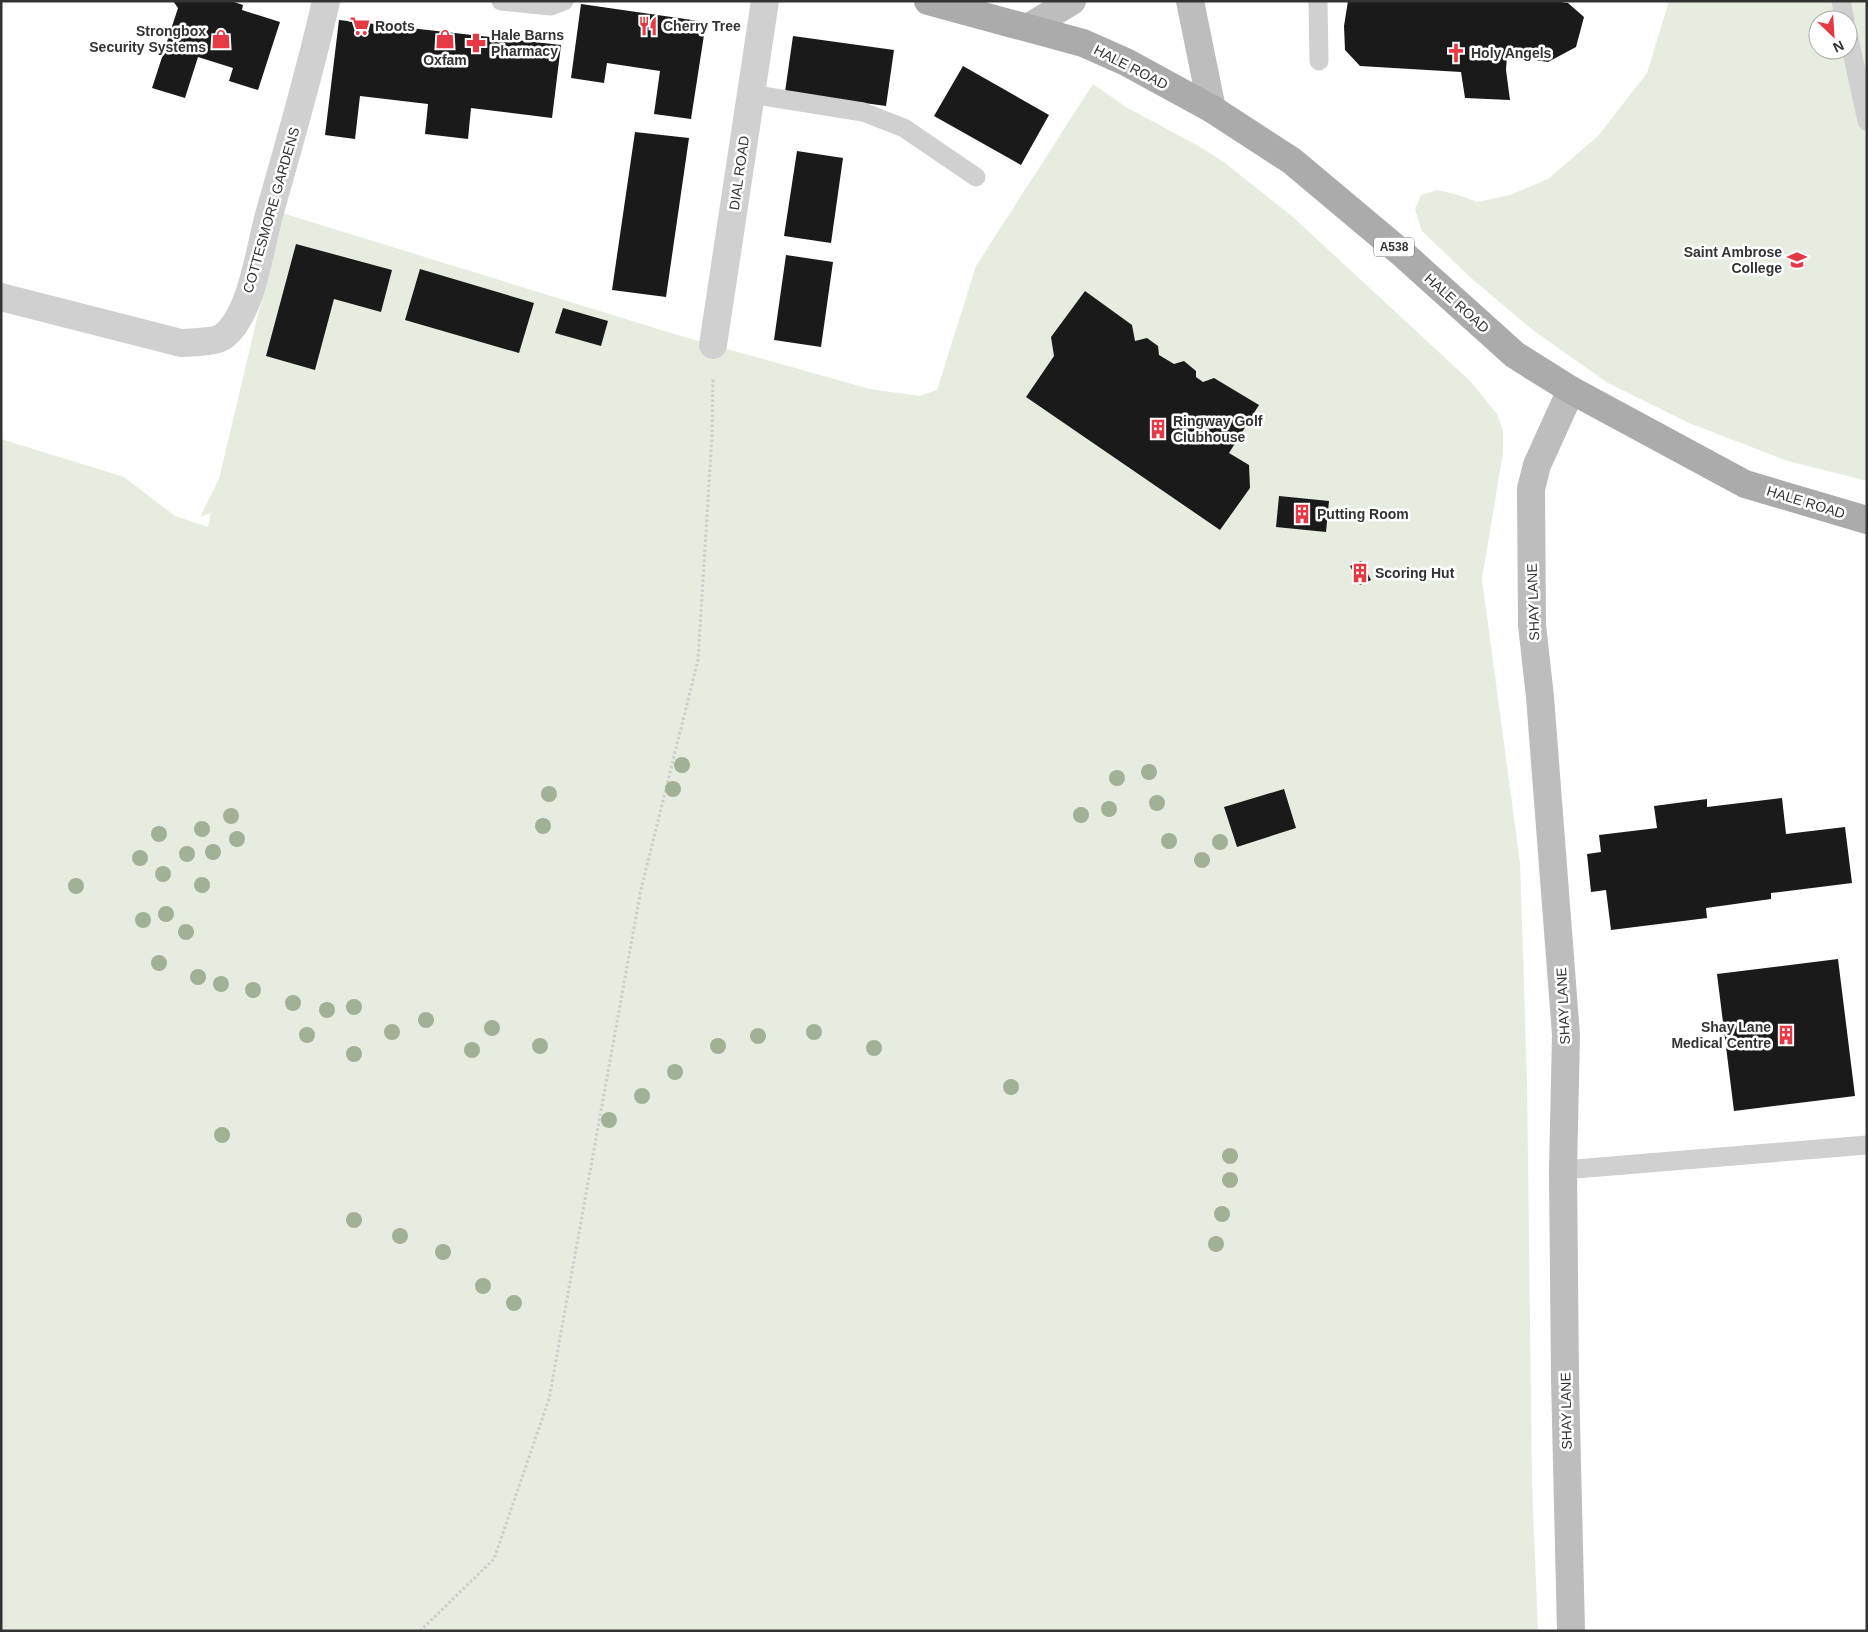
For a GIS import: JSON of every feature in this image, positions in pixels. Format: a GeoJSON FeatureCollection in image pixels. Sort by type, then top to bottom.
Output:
{"type":"FeatureCollection","features":[{"type":"Feature","properties":{"kind":"main road","name":"HALE ROAD"},"geometry":{"type":"LineString","coordinates":[[928,1],[1083,43],[1126,62],[1212,109],[1292,161],[1404,255],[1515,355],[1571,390],[1745,484],[1867,520]]}},
{"type":"Feature","properties":{"kind":"street","name":"COTTESMORE GARDENS"},"geometry":{"type":"LineString","coordinates":[[1,297],[181,343],[204,342],[225,336],[240,317],[256,273],[268,219],[312,66],[326,1]]}},
{"type":"Feature","properties":{"kind":"street","name":"DIAL ROAD"},"geometry":{"type":"LineString","coordinates":[[713,345],[765,1]]}},
{"type":"Feature","properties":{"kind":"street"},"geometry":{"type":"LineString","coordinates":[[1028,27],[1072,1]]}},
{"type":"Feature","properties":{"kind":"street"},"geometry":{"type":"LineString","coordinates":[[1190,1],[1212,109]]}},
{"type":"Feature","properties":{"kind":"street","name":"SHAY LANE"},"geometry":{"type":"LineString","coordinates":[[1571,390],[1537,465],[1531,489],[1532,625],[1540,697],[1566,1035],[1563,1170],[1565,1379],[1571,1631]]}},
{"type":"Feature","properties":{"kind":"lane"},"geometry":{"type":"LineString","coordinates":[[501,1],[550,6],[564,1]]}},
{"type":"Feature","properties":{"kind":"lane"},"geometry":{"type":"LineString","coordinates":[[1318,1],[1319,61]]}},
{"type":"Feature","properties":{"kind":"lane"},"geometry":{"type":"LineString","coordinates":[[1854,60],[1867,121]]}},
{"type":"Feature","properties":{"kind":"lane"},"geometry":{"type":"LineString","coordinates":[[751,94],[863,112],[904,128],[976,178]]}},
{"type":"Feature","properties":{"kind":"lane"},"geometry":{"type":"LineString","coordinates":[[1563,1170],[1867,1145]]}},
{"type":"Feature","properties":{"kind":"path"},"geometry":{"type":"LineString","coordinates":[[420,1631],[494,1559],[550,1399],[641,889],[698,660],[712,436],[713,345]]}},
{"type":"Feature","properties":{"kind":"shaded area"},"geometry":{"type":"Polygon","coordinates":[[[1669,1],[1867,1],[1867,481],[1788,461],[1689,423],[1608,383],[1534,331],[1471,278],[1422,231],[1415,209],[1421,195],[1437,190],[1478,202],[1510,195],[1548,179],[1598,136],[1647,73],[1669,1]]]}},
{"type":"Feature","properties":{"kind":"shaded area"},"geometry":{"type":"Polygon","coordinates":[[[1093,84],[1126,107],[1202,148],[1225,163],[1294,218],[1470,381],[1497,414],[1503,430],[1503,453],[1482,579],[1520,863],[1527,1079],[1532,1484],[1538,1631],[1,1631],[1,439],[124,477],[175,516],[208,527],[211,513],[200,517],[219,479],[282,213],[684,337],[870,389],[919,396],[937,390],[976,266],[1093,84]]]}},
{"type":"Feature","properties":{"kind":"building","name":"Strongbox Security Systems"},"geometry":{"type":"Polygon","coordinates":[[[173,1],[231,1],[243,5],[242,10],[280,22],[258,90],[229,81],[233,68],[198,57],[185,98],[152,88],[178,8],[173,1]]]}},
{"type":"Feature","properties":{"kind":"building","name":"Holy Angels"},"geometry":{"type":"Polygon","coordinates":[[[1348,1],[1554,1],[1568,3],[1584,17],[1576,47],[1548,62],[1507,56],[1506,70],[1510,100],[1465,98],[1461,72],[1360,66],[1345,50],[1344,26],[1348,1]]]}},
{"type":"Feature","properties":{"kind":"building"},"geometry":{"type":"Polygon","coordinates":[[[581,4],[706,22],[691,119],[654,114],[660,71],[607,63],[604,83],[571,78],[581,4]]]}},
{"type":"Feature","properties":{"kind":"building"},"geometry":{"type":"Polygon","coordinates":[[[339,20],[561,45],[552,118],[471,108],[468,139],[425,134],[428,104],[360,96],[355,139],[325,135],[339,20]]]}},
{"type":"Feature","properties":{"kind":"building"},"geometry":{"type":"Polygon","coordinates":[[[793,36],[894,50],[886,106],[785,92],[793,36]]]}},
{"type":"Feature","properties":{"kind":"building"},"geometry":{"type":"Polygon","coordinates":[[[963,66],[1049,115],[1021,165],[934,116],[963,66]]]}},
{"type":"Feature","properties":{"kind":"building"},"geometry":{"type":"Polygon","coordinates":[[[635,132],[689,138],[666,297],[612,290],[635,132]]]}},
{"type":"Feature","properties":{"kind":"building"},"geometry":{"type":"Polygon","coordinates":[[[797,151],[843,158],[831,243],[784,236],[797,151]]]}},
{"type":"Feature","properties":{"kind":"building"},"geometry":{"type":"Polygon","coordinates":[[[296,244],[392,270],[381,312],[334,299],[315,370],[266,356],[296,244]]]}},
{"type":"Feature","properties":{"kind":"building"},"geometry":{"type":"Polygon","coordinates":[[[786,255],[833,262],[821,347],[774,340],[786,255]]]}},
{"type":"Feature","properties":{"kind":"building"},"geometry":{"type":"Polygon","coordinates":[[[420,269],[534,303],[519,353],[405,320],[420,269]]]}},
{"type":"Feature","properties":{"kind":"building","name":"Ringway Golf Clubhouse"},"geometry":{"type":"Polygon","coordinates":[[[1085,291],[1132,325],[1135,341],[1147,338],[1158,346],[1159,355],[1174,364],[1184,361],[1196,371],[1196,377],[1203,382],[1214,378],[1259,405],[1229,453],[1249,465],[1250,488],[1220,530],[1026,397],[1054,356],[1051,337],[1085,291]]]}},
{"type":"Feature","properties":{"kind":"building"},"geometry":{"type":"Polygon","coordinates":[[[563,308],[608,321],[601,346],[555,333],[563,308]]]}},
{"type":"Feature","properties":{"kind":"building","name":"Putting Room"},"geometry":{"type":"Polygon","coordinates":[[[1279,496],[1329,501],[1326,532],[1276,527],[1279,496]]]}},
{"type":"Feature","properties":{"kind":"building","name":"Scoring Hut"},"geometry":{"type":"Polygon","coordinates":[[[1361,561],[1371,580],[1360,585],[1350,566],[1361,561]]]}},
{"type":"Feature","properties":{"kind":"building"},"geometry":{"type":"Polygon","coordinates":[[[1284,789],[1296,828],[1237,847],[1224,807],[1284,789]]]}},
{"type":"Feature","properties":{"kind":"building"},"geometry":{"type":"Polygon","coordinates":[[[1782,798],[1786,834],[1845,827],[1852,883],[1771,893],[1771,899],[1706,908],[1707,918],[1611,930],[1606,890],[1591,892],[1587,854],[1601,852],[1599,835],[1657,828],[1654,806],[1707,799],[1707,807],[1782,798]]]}},
{"type":"Feature","properties":{"kind":"building","name":"Shay Lane Medical Centre"},"geometry":{"type":"Polygon","coordinates":[[[1838,959],[1855,1096],[1734,1111],[1717,974],[1838,959]]]}},
{"type":"Feature","properties":{"kind":"place","name":"Roots"},"geometry":{"type":"Point","coordinates":[360,26]}},
{"type":"Feature","properties":{"kind":"place","name":"Cherry Tree"},"geometry":{"type":"Point","coordinates":[648,26]}},
{"type":"Feature","properties":{"kind":"place","name":"Strongbox Security Systems"},"geometry":{"type":"Point","coordinates":[221,39]}},
{"type":"Feature","properties":{"kind":"place","name":"Oxfam"},"geometry":{"type":"Point","coordinates":[445,39]}},
{"type":"Feature","properties":{"kind":"place","name":"Hale Barns Pharmacy"},"geometry":{"type":"Point","coordinates":[476,43]}},
{"type":"Feature","properties":{"kind":"place","name":"Holy Angels"},"geometry":{"type":"Point","coordinates":[1456,53]}},
{"type":"Feature","properties":{"kind":"place","name":"Saint Ambrose College"},"geometry":{"type":"Point","coordinates":[1797,260]}},
{"type":"Feature","properties":{"kind":"place","name":"Ringway Golf Clubhouse"},"geometry":{"type":"Point","coordinates":[1158,429]}},
{"type":"Feature","properties":{"kind":"place","name":"Putting Room"},"geometry":{"type":"Point","coordinates":[1302,514]}},
{"type":"Feature","properties":{"kind":"place","name":"Scoring Hut"},"geometry":{"type":"Point","coordinates":[1360,573]}},
{"type":"Feature","properties":{"kind":"place","name":"Shay Lane Medical Centre"},"geometry":{"type":"Point","coordinates":[1786,1035]}}]}
